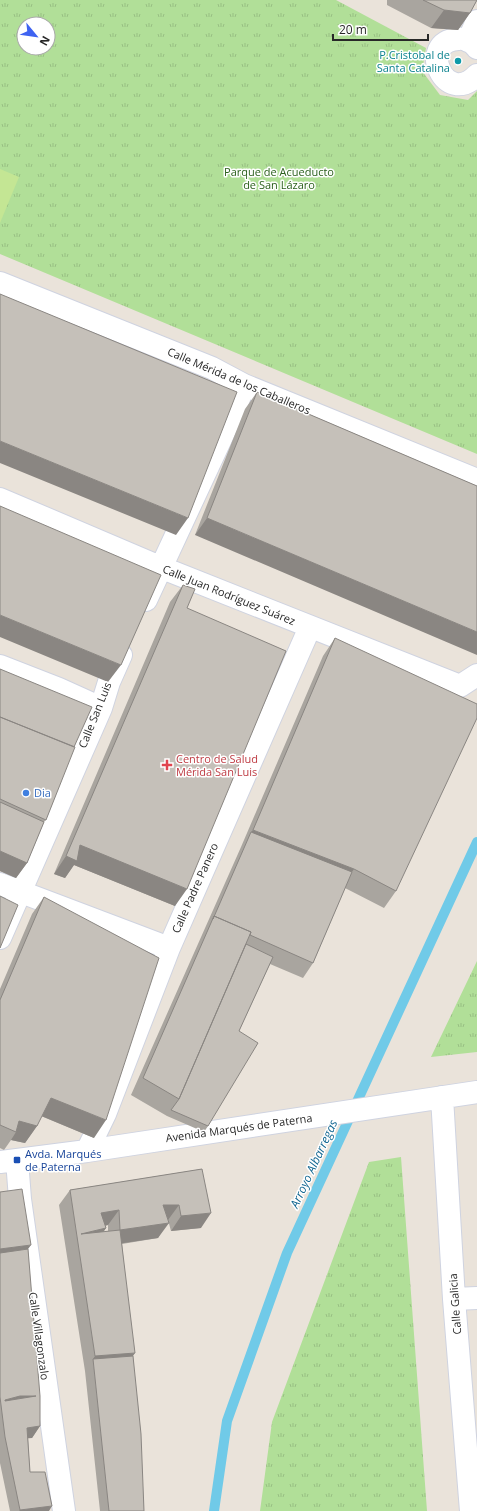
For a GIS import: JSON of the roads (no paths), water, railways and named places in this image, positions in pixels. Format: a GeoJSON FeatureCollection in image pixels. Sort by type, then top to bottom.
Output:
{"type":"FeatureCollection","features":[{"type":"Feature","properties":{"kind":"street"},"geometry":{"type":"LineString","coordinates":[[477,21],[473,44],[459,39],[447,42],[439,51],[437,57],[437,64],[440,74],[452,83],[466,83],[477,75]]}},
{"type":"Feature","properties":{"kind":"street","name":"Calle Mérida de los Caballeros"},"geometry":{"type":"LineString","coordinates":[[0,283],[212,368],[244,385],[477,480]]}},
{"type":"Feature","properties":{"kind":"street","name":"Calle San Luis"},"geometry":{"type":"LineString","coordinates":[[0,938],[101,708],[108,682],[244,385]]}},
{"type":"Feature","properties":{"kind":"street","name":"Calle Juan Rodríguez Suárez"},"geometry":{"type":"LineString","coordinates":[[0,499],[160,567],[310,627],[468,681]]}},
{"type":"Feature","properties":{"kind":"street","name":"Calle Padre Panero"},"geometry":{"type":"LineString","coordinates":[[87,1151],[105,1114],[169,948],[310,627]]}},
{"type":"Feature","properties":{"kind":"street"},"geometry":{"type":"LineString","coordinates":[[0,666],[59,689],[101,708]]}},
{"type":"Feature","properties":{"kind":"street"},"geometry":{"type":"LineString","coordinates":[[0,884],[169,948]]}},
{"type":"Feature","properties":{"kind":"street","name":"Avenida Marqués de Paterna"},"geometry":{"type":"LineString","coordinates":[[8,1161],[87,1151],[477,1092]]}},
{"type":"Feature","properties":{"kind":"street","name":"Calle Galicia"},"geometry":{"type":"LineString","coordinates":[[437,1098],[470,1511]]}},
{"type":"Feature","properties":{"kind":"street","name":"Calle Villagonzalo"},"geometry":{"type":"LineString","coordinates":[[8,1161],[20,1199],[64,1511]]}},
{"type":"Feature","properties":{"kind":"street"},"geometry":{"type":"LineString","coordinates":[[454,1299],[477,1298]]}},
{"type":"Feature","properties":{"kind":"waterway","name":"Arroyo Albarregas"},"geometry":{"type":"LineString","coordinates":[[214,1511],[227,1421],[287,1253],[477,842]]}},
{"type":"Feature","properties":{"kind":"place","name":"P.Cristobal de Santa Catalina"},"geometry":{"type":"Point","coordinates":[458,61]}},
{"type":"Feature","properties":{"kind":"place","name":"Centro de Salud Mérida San Luis"},"geometry":{"type":"Point","coordinates":[167,765]}},
{"type":"Feature","properties":{"kind":"place","name":"Dia"},"geometry":{"type":"Point","coordinates":[26,793]}},
{"type":"Feature","properties":{"kind":"place","name":"Avda. Marqués de Paterna"},"geometry":{"type":"Point","coordinates":[17,1160]}},
{"type":"Feature","properties":{"kind":"park label","name":"Parque de Acueducto de San Lázaro"},"geometry":{"type":"Point","coordinates":[279,178]}}]}
